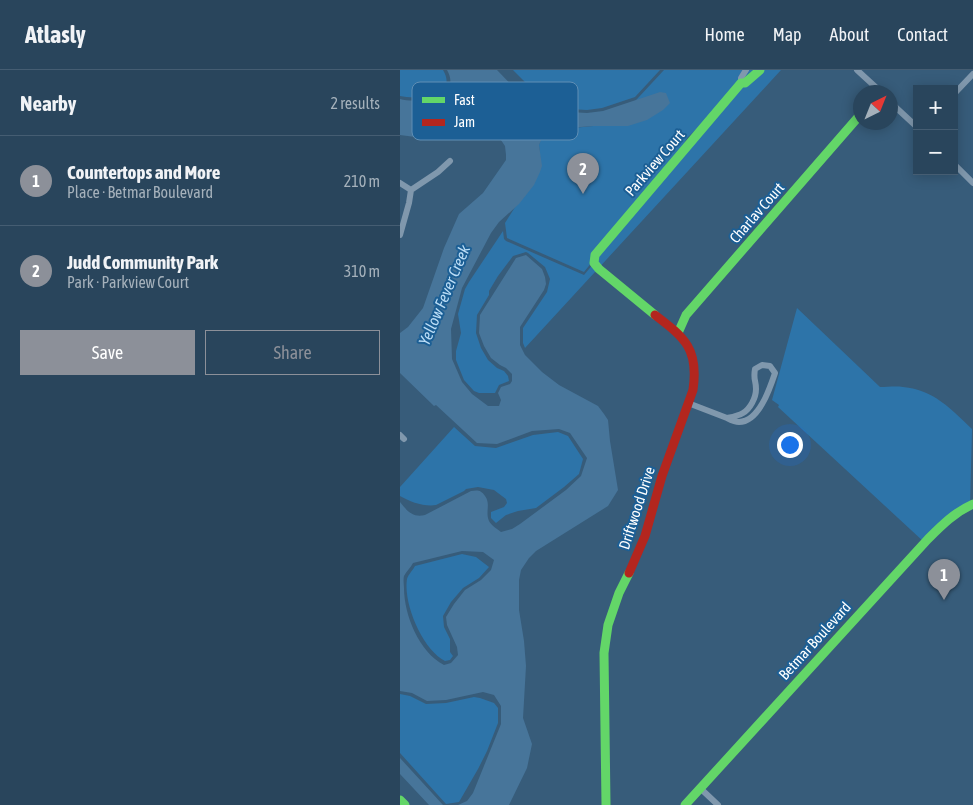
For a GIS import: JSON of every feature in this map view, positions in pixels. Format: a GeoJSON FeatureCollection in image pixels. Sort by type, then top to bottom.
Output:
{"type":"FeatureCollection","features":[{"type":"Feature","properties":{"kind":"street","name":"Parkview Court"},"geometry":{"type":"LineString","coordinates":[[594,263],[595,255],[599,248],[741,83],[741,78],[746,70]]}},
{"type":"Feature","properties":{"kind":"street","name":"Parkview Court"},"geometry":{"type":"LineString","coordinates":[[741,83],[745,83],[760,70]]}},
{"type":"Feature","properties":{"kind":"street"},"geometry":{"type":"LineString","coordinates":[[857,70],[873,85]]}},
{"type":"Feature","properties":{"kind":"street"},"geometry":{"type":"LineString","coordinates":[[958,90],[973,74]]}},
{"type":"Feature","properties":{"kind":"street"},"geometry":{"type":"LineString","coordinates":[[898,109],[913,123]]}},
{"type":"Feature","properties":{"kind":"street","name":"Charlav Court"},"geometry":{"type":"LineString","coordinates":[[678,333],[686,316],[853,122]]}},
{"type":"Feature","properties":{"kind":"street"},"geometry":{"type":"LineString","coordinates":[[400,234],[411,190],[438,172],[450,160]]}},
{"type":"Feature","properties":{"kind":"street"},"geometry":{"type":"LineString","coordinates":[[958,168],[973,183]]}},
{"type":"Feature","properties":{"kind":"street"},"geometry":{"type":"LineString","coordinates":[[400,183],[411,190]]}},
{"type":"Feature","properties":{"kind":"street","name":"Driftwood Drive"},"geometry":{"type":"LineString","coordinates":[[594,263],[607,276],[683,338],[691,352],[695,368],[694,383],[688,404],[662,476],[645,536],[613,608],[606,634],[604,653],[606,805]]}},
{"type":"Feature","properties":{"kind":"street"},"geometry":{"type":"LineString","coordinates":[[688,404],[727,418],[739,422],[746,420],[758,410],[771,385],[775,373],[770,366],[762,365],[755,369],[753,378],[756,385],[756,395],[749,407],[743,413],[727,418]]}},
{"type":"Feature","properties":{"kind":"street"},"geometry":{"type":"LineString","coordinates":[[756,395],[765,398]]}},
{"type":"Feature","properties":{"kind":"street","name":"Betmar Boulevard"},"geometry":{"type":"LineString","coordinates":[[685,805],[837,637],[928,540],[960,509],[973,504]]}},
{"type":"Feature","properties":{"kind":"street"},"geometry":{"type":"LineString","coordinates":[[700,788],[718,805]]}},
{"type":"Feature","properties":{"kind":"street"},"geometry":{"type":"LineString","coordinates":[[400,800],[405,805]]}},
{"type":"Feature","properties":{"kind":"shaded area"},"geometry":{"type":"Polygon","coordinates":[[[400,70],[443,70],[446,82],[412,82],[412,97],[400,96],[400,70]]]}},
{"type":"Feature","properties":{"kind":"shaded area"},"geometry":{"type":"Polygon","coordinates":[[[513,70],[660,70],[635,97],[602,108],[587,110],[578,109],[578,82],[525,82],[513,70]]]}},
{"type":"Feature","properties":{"kind":"shaded area"},"geometry":{"type":"Polygon","coordinates":[[[664,70],[758,70],[687,138],[679,154],[584,272],[507,238],[505,223],[541,166],[539,145],[540,140],[578,140],[578,128],[612,126],[664,70]]]}},
{"type":"Feature","properties":{"kind":"shaded area"},"geometry":{"type":"Polygon","coordinates":[[[763,70],[781,70],[525,348],[523,328],[547,292],[550,279],[545,267],[528,253],[513,256],[498,276],[477,315],[476,333],[481,348],[488,360],[504,371],[509,381],[499,385],[495,393],[479,393],[474,391],[464,380],[456,360],[456,351],[461,333],[458,314],[465,289],[503,231],[506,241],[584,275],[594,263],[603,245],[733,90],[763,70]]]}},
{"type":"Feature","properties":{"kind":"shaded area"},"geometry":{"type":"Polygon","coordinates":[[[797,308],[880,387],[903,387],[933,396],[957,414],[972,429],[970,506],[924,542],[772,400],[797,308]]]}},
{"type":"Feature","properties":{"kind":"shaded area"},"geometry":{"type":"Polygon","coordinates":[[[454,427],[475,446],[496,448],[533,435],[558,432],[568,436],[583,459],[579,474],[536,508],[506,515],[496,523],[491,518],[491,512],[504,507],[507,503],[506,499],[494,490],[478,487],[466,489],[436,505],[418,504],[400,496],[400,487],[454,427]]]}},
{"type":"Feature","properties":{"kind":"shaded area"},"geometry":{"type":"Polygon","coordinates":[[[462,554],[476,557],[489,567],[479,578],[463,588],[451,602],[443,616],[444,627],[450,639],[450,652],[453,656],[450,660],[445,661],[429,647],[416,625],[408,601],[407,579],[415,566],[462,554]]]}},
{"type":"Feature","properties":{"kind":"shaded area"},"geometry":{"type":"Polygon","coordinates":[[[400,694],[410,696],[426,704],[446,703],[474,697],[494,703],[498,708],[498,723],[487,751],[459,802],[446,804],[400,753],[400,694]]]}},
{"type":"Feature","properties":{"kind":"water"},"geometry":{"type":"Polygon","coordinates":[[[447,70],[497,70],[509,82],[450,82],[447,70]]]}},
{"type":"Feature","properties":{"kind":"water"},"geometry":{"type":"Polygon","coordinates":[[[660,92],[666,93],[670,103],[647,120],[628,126],[578,127],[578,112],[603,111],[660,92]]]}},
{"type":"Feature","properties":{"kind":"water"},"geometry":{"type":"Polygon","coordinates":[[[400,99],[412,100],[412,137],[400,135],[400,99]]]}},
{"type":"Feature","properties":{"kind":"water","name":"Yellow Fever Creek"},"geometry":{"type":"Polygon","coordinates":[[[501,140],[541,140],[539,145],[542,166],[534,185],[519,204],[499,222],[491,233],[462,288],[451,329],[452,359],[462,382],[472,394],[488,406],[499,406],[501,400],[498,393],[501,387],[510,384],[512,374],[491,358],[484,346],[479,333],[480,315],[516,258],[526,255],[542,269],[546,284],[520,327],[520,345],[525,355],[542,372],[559,385],[598,406],[604,414],[608,420],[618,490],[608,506],[536,551],[521,570],[519,610],[526,666],[523,718],[532,744],[527,768],[509,805],[458,805],[467,801],[473,793],[501,724],[501,706],[494,695],[483,692],[446,700],[427,701],[412,693],[400,691],[400,502],[411,513],[421,516],[471,491],[479,491],[487,499],[489,521],[501,532],[512,529],[520,524],[566,490],[581,476],[587,458],[570,433],[559,429],[532,431],[497,444],[477,443],[436,405],[434,406],[400,373],[400,333],[408,327],[423,308],[444,248],[459,214],[483,193],[506,160],[505,146],[501,140]],[[462,551],[413,563],[404,576],[405,599],[410,621],[420,642],[435,659],[444,665],[451,663],[458,655],[446,617],[465,590],[481,580],[491,570],[494,560],[483,552],[462,551]]]}},
{"type":"Feature","properties":{"kind":"water"},"geometry":{"type":"Polygon","coordinates":[[[400,758],[443,805],[429,805],[400,774],[400,758]]]}},
{"type":"Feature","properties":{"kind":"traffic: fast"},"geometry":{"type":"LineString","coordinates":[[655,315],[599,269],[594,263],[595,255],[741,83],[745,83],[760,70]]}},
{"type":"Feature","properties":{"kind":"traffic: fast"},"geometry":{"type":"LineString","coordinates":[[678,333],[686,315],[853,123]]}},
{"type":"Feature","properties":{"kind":"traffic: fast"},"geometry":{"type":"LineString","coordinates":[[685,805],[928,539],[955,515],[973,504]]}},
{"type":"Feature","properties":{"kind":"traffic: fast"},"geometry":{"type":"LineString","coordinates":[[606,805],[604,653],[608,625],[619,593],[629,573]]}},
{"type":"Feature","properties":{"kind":"traffic: fast"},"geometry":{"type":"LineString","coordinates":[[400,800],[405,805]]}},
{"type":"Feature","properties":{"kind":"traffic: jam"},"geometry":{"type":"LineString","coordinates":[[629,573],[645,536],[662,476],[693,390],[694,364],[688,346],[682,338],[655,315]]}},
{"type":"Feature","properties":{"kind":"place","name":"Judd Community Park"},"geometry":{"type":"Point","coordinates":[583,194]}},
{"type":"Feature","properties":{"kind":"place","name":"Countertops and More"},"geometry":{"type":"Point","coordinates":[944,600]}}]}
